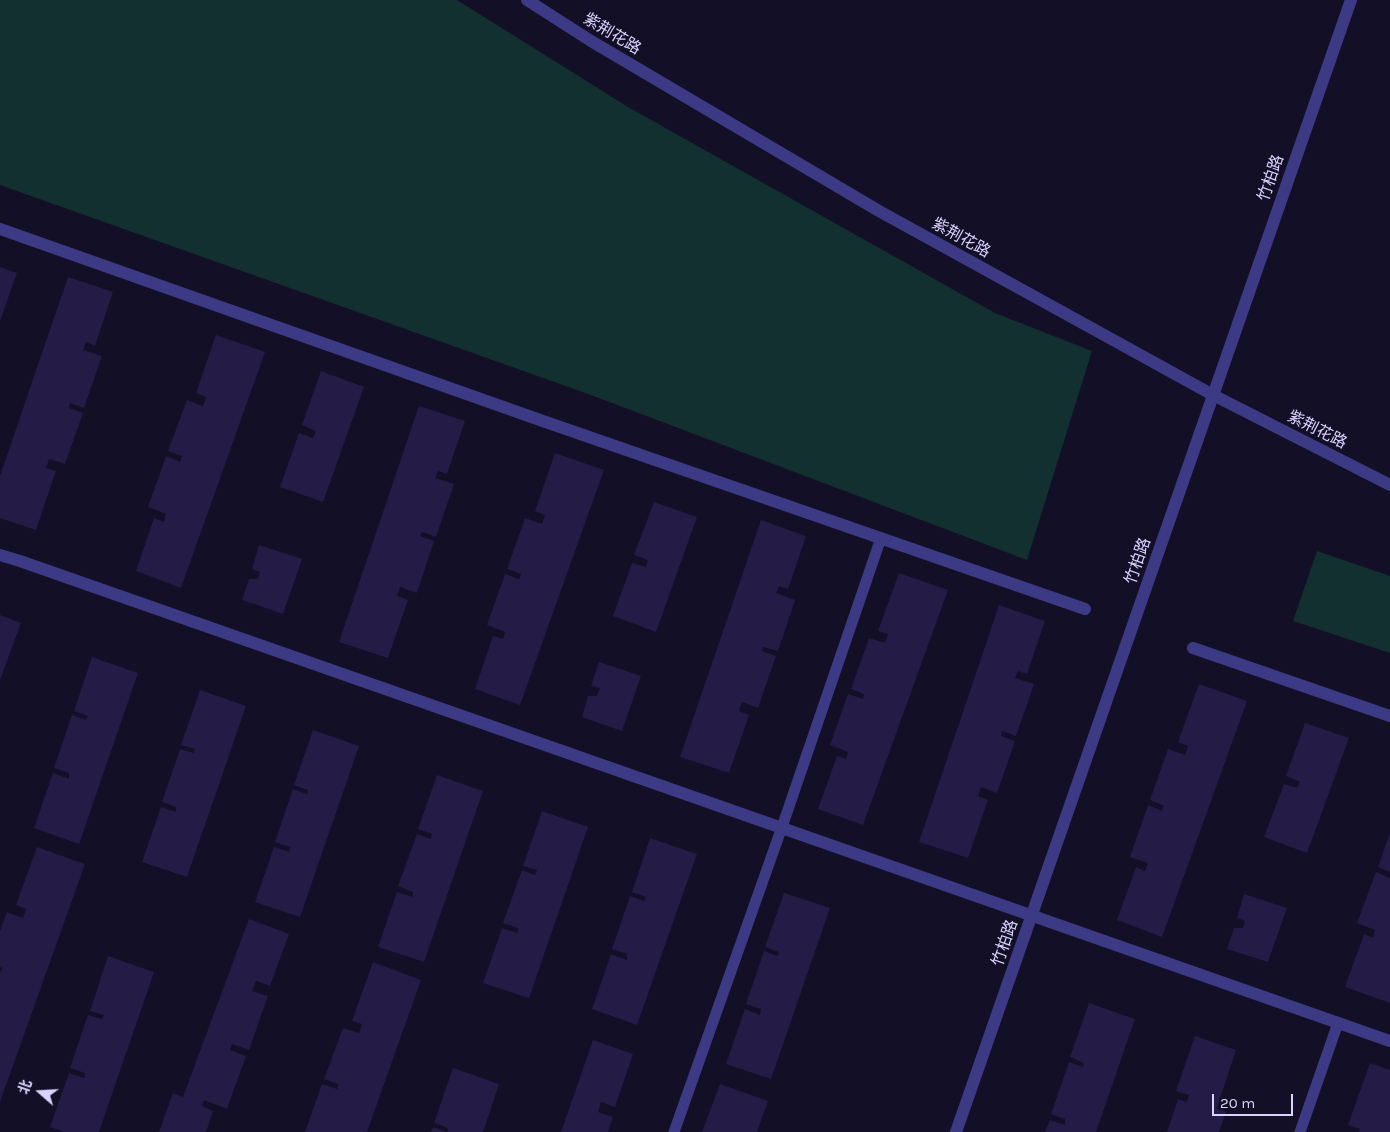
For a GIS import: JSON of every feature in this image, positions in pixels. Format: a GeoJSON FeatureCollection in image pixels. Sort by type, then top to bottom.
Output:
{"type":"FeatureCollection","features":[{"type":"Feature","properties":{"kind":"street","name":"紫荆花路"},"geometry":{"type":"LineString","coordinates":[[527,0],[591,41],[879,211],[1213,395],[1390,485]]}},
{"type":"Feature","properties":{"kind":"street","name":"竹柏路"},"geometry":{"type":"LineString","coordinates":[[956,1132],[1351,0]]}},
{"type":"Feature","properties":{"kind":"street"},"geometry":{"type":"LineString","coordinates":[[0,229],[1084,609]]}},
{"type":"Feature","properties":{"kind":"street"},"geometry":{"type":"LineString","coordinates":[[0,555],[39,567],[1390,1041]]}},
{"type":"Feature","properties":{"kind":"street"},"geometry":{"type":"LineString","coordinates":[[1193,648],[1390,716]]}},
{"type":"Feature","properties":{"kind":"lane"},"geometry":{"type":"LineString","coordinates":[[674,1132],[782,828],[881,538]]}},
{"type":"Feature","properties":{"kind":"lane"},"geometry":{"type":"LineString","coordinates":[[1300,1132],[1338,1023]]}},
{"type":"Feature","properties":{"kind":"green space"},"geometry":{"type":"Polygon","coordinates":[[[0,0],[457,0],[628,107],[995,313],[1092,351],[1027,560],[591,395],[0,185],[0,0]]]}},
{"type":"Feature","properties":{"kind":"green space"},"geometry":{"type":"Polygon","coordinates":[[[1317,551],[1390,576],[1390,653],[1293,621],[1317,551]]]}},
{"type":"Feature","properties":{"kind":"building"},"geometry":{"type":"Polygon","coordinates":[[[0,267],[17,273],[0,321],[0,267]]]}},
{"type":"Feature","properties":{"kind":"building"},"geometry":{"type":"Polygon","coordinates":[[[68,277],[113,292],[95,346],[86,342],[83,350],[102,356],[84,408],[70,403],[69,408],[83,413],[65,464],[49,459],[46,468],[56,471],[36,530],[0,518],[0,476],[68,277]]]}},
{"type":"Feature","properties":{"kind":"building"},"geometry":{"type":"Polygon","coordinates":[[[216,335],[265,352],[181,588],[136,571],[154,518],[164,522],[166,514],[148,507],[166,456],[180,462],[182,456],[168,451],[187,400],[203,406],[206,397],[196,393],[216,335]]]}},
{"type":"Feature","properties":{"kind":"building"},"geometry":{"type":"Polygon","coordinates":[[[321,371],[364,387],[323,502],[280,487],[299,433],[313,438],[316,431],[302,425],[321,371]]]}},
{"type":"Feature","properties":{"kind":"building"},"geometry":{"type":"Polygon","coordinates":[[[419,406],[465,421],[447,474],[438,471],[435,478],[454,484],[436,537],[422,532],[420,536],[434,541],[417,593],[400,587],[397,596],[408,600],[388,658],[339,642],[419,406]]]}},
{"type":"Feature","properties":{"kind":"building"},"geometry":{"type":"Polygon","coordinates":[[[555,453],[604,470],[520,705],[475,689],[493,636],[503,639],[505,632],[487,625],[505,574],[519,579],[521,574],[507,569],[525,518],[542,524],[545,515],[535,511],[555,453]]]}},
{"type":"Feature","properties":{"kind":"building"},"geometry":{"type":"Polygon","coordinates":[[[654,502],[697,517],[656,632],[613,616],[632,563],[646,567],[648,560],[634,555],[654,502]]]}},
{"type":"Feature","properties":{"kind":"building"},"geometry":{"type":"Polygon","coordinates":[[[761,520],[806,536],[788,589],[779,586],[776,593],[795,600],[778,651],[763,647],[762,651],[776,656],[758,708],[742,702],[739,711],[749,715],[729,773],[680,757],[761,520]]]}},
{"type":"Feature","properties":{"kind":"building"},"geometry":{"type":"Polygon","coordinates":[[[259,545],[302,559],[283,614],[242,600],[249,579],[258,579],[260,572],[252,569],[259,545]]]}},
{"type":"Feature","properties":{"kind":"building"},"geometry":{"type":"Polygon","coordinates":[[[899,573],[948,590],[863,825],[818,809],[837,756],[846,759],[848,752],[830,745],[848,694],[863,699],[864,694],[851,689],[869,638],[885,643],[888,634],[878,631],[899,573]]]}},
{"type":"Feature","properties":{"kind":"building"},"geometry":{"type":"Polygon","coordinates":[[[999,605],[1045,621],[1027,674],[1018,671],[1015,678],[1034,684],[1016,736],[1002,731],[1001,736],[1015,741],[997,793],[981,787],[978,796],[988,800],[968,858],[919,842],[999,605]]]}},
{"type":"Feature","properties":{"kind":"building"},"geometry":{"type":"Polygon","coordinates":[[[0,615],[21,623],[0,680],[0,615]]]}},
{"type":"Feature","properties":{"kind":"building"},"geometry":{"type":"Polygon","coordinates":[[[92,657],[138,673],[79,844],[34,828],[53,773],[69,779],[69,773],[54,768],[72,715],[86,720],[88,716],[74,711],[92,657]]]}},
{"type":"Feature","properties":{"kind":"building"},"geometry":{"type":"Polygon","coordinates":[[[599,662],[641,676],[622,731],[582,717],[588,696],[597,696],[600,688],[591,686],[599,662]]]}},
{"type":"Feature","properties":{"kind":"building"},"geometry":{"type":"Polygon","coordinates":[[[1199,684],[1247,701],[1162,937],[1117,920],[1136,867],[1145,871],[1148,863],[1130,857],[1148,805],[1162,811],[1164,806],[1150,800],[1168,749],[1185,755],[1188,746],[1178,742],[1199,684]]]}},
{"type":"Feature","properties":{"kind":"building"},"geometry":{"type":"Polygon","coordinates":[[[200,690],[246,706],[187,877],[142,862],[161,807],[176,812],[176,807],[162,802],[180,749],[194,753],[195,749],[181,745],[200,690]]]}},
{"type":"Feature","properties":{"kind":"building"},"geometry":{"type":"Polygon","coordinates":[[[1305,723],[1349,738],[1307,853],[1264,837],[1284,784],[1297,788],[1300,782],[1286,776],[1305,723]]]}},
{"type":"Feature","properties":{"kind":"building"},"geometry":{"type":"Polygon","coordinates":[[[313,730],[359,746],[300,917],[255,902],[274,847],[289,852],[290,847],[275,842],[293,789],[307,794],[308,790],[294,785],[313,730]]]}},
{"type":"Feature","properties":{"kind":"building"},"geometry":{"type":"Polygon","coordinates":[[[437,775],[483,791],[424,962],[378,947],[397,892],[413,897],[413,892],[398,886],[417,834],[431,839],[432,834],[418,829],[437,775]]]}},
{"type":"Feature","properties":{"kind":"building"},"geometry":{"type":"Polygon","coordinates":[[[542,811],[588,827],[529,998],[483,983],[502,928],[518,933],[518,928],[503,923],[522,870],[535,875],[537,870],[523,866],[542,811]]]}},
{"type":"Feature","properties":{"kind":"building"},"geometry":{"type":"Polygon","coordinates":[[[1390,833],[1390,872],[1378,867],[1390,833]]]}},
{"type":"Feature","properties":{"kind":"building"},"geometry":{"type":"Polygon","coordinates":[[[650,838],[697,854],[637,1025],[592,1009],[611,954],[627,960],[627,954],[612,949],[630,896],[644,901],[646,897],[632,892],[650,838]]]}},
{"type":"Feature","properties":{"kind":"building"},"geometry":{"type":"Polygon","coordinates":[[[37,847],[85,864],[0,1102],[0,973],[2,968],[0,967],[0,931],[7,912],[23,918],[26,909],[16,905],[37,847]]]}},
{"type":"Feature","properties":{"kind":"building"},"geometry":{"type":"Polygon","coordinates":[[[1376,872],[1390,878],[1390,1003],[1345,987],[1364,934],[1373,938],[1375,930],[1357,923],[1376,872]]]}},
{"type":"Feature","properties":{"kind":"building"},"geometry":{"type":"Polygon","coordinates":[[[784,893],[830,908],[771,1079],[726,1064],[745,1009],[760,1015],[761,1009],[746,1004],[764,951],[778,956],[779,952],[765,947],[784,893]]]}},
{"type":"Feature","properties":{"kind":"building"},"geometry":{"type":"Polygon","coordinates":[[[1244,894],[1287,908],[1268,962],[1227,949],[1234,928],[1243,928],[1245,921],[1237,918],[1244,894]]]}},
{"type":"Feature","properties":{"kind":"building"},"geometry":{"type":"Polygon","coordinates":[[[249,919],[289,934],[270,986],[256,981],[252,991],[268,996],[249,1050],[232,1044],[230,1050],[246,1056],[227,1109],[204,1100],[202,1106],[213,1111],[206,1132],[159,1132],[173,1093],[183,1097],[249,919]]]}},
{"type":"Feature","properties":{"kind":"building"},"geometry":{"type":"Polygon","coordinates":[[[108,956],[154,972],[99,1132],[64,1132],[50,1127],[69,1073],[84,1078],[85,1073],[70,1068],[88,1015],[102,1019],[104,1015],[90,1011],[108,956]]]}},
{"type":"Feature","properties":{"kind":"building"},"geometry":{"type":"Polygon","coordinates":[[[373,962],[421,980],[367,1132],[305,1132],[322,1084],[337,1089],[338,1084],[324,1079],[343,1028],[359,1033],[362,1024],[352,1021],[373,962]]]}},
{"type":"Feature","properties":{"kind":"building"},"geometry":{"type":"Polygon","coordinates":[[[1089,1003],[1135,1019],[1096,1132],[1045,1132],[1050,1120],[1065,1125],[1065,1119],[1051,1114],[1069,1062],[1083,1067],[1084,1063],[1070,1057],[1089,1003]]]}},
{"type":"Feature","properties":{"kind":"building"},"geometry":{"type":"Polygon","coordinates":[[[1195,1036],[1236,1050],[1217,1108],[1226,1112],[1219,1132],[1167,1132],[1178,1099],[1187,1102],[1189,1095],[1176,1091],[1195,1036]]]}},
{"type":"Feature","properties":{"kind":"building"},"geometry":{"type":"Polygon","coordinates":[[[593,1040],[633,1054],[615,1107],[601,1102],[598,1112],[613,1117],[608,1132],[561,1132],[593,1040]]]}},
{"type":"Feature","properties":{"kind":"building"},"geometry":{"type":"Polygon","coordinates":[[[1370,1063],[1390,1070],[1390,1132],[1359,1132],[1360,1129],[1348,1125],[1370,1063]]]}},
{"type":"Feature","properties":{"kind":"building"},"geometry":{"type":"Polygon","coordinates":[[[453,1068],[499,1084],[483,1132],[447,1132],[448,1128],[434,1123],[453,1068]]]}},
{"type":"Feature","properties":{"kind":"building"},"geometry":{"type":"Polygon","coordinates":[[[720,1084],[768,1101],[757,1132],[702,1132],[720,1084]]]}},
{"type":"Feature","properties":{"kind":"building"},"geometry":{"type":"Polygon","coordinates":[[[433,1127],[447,1132],[431,1132],[433,1127]]]}}]}
